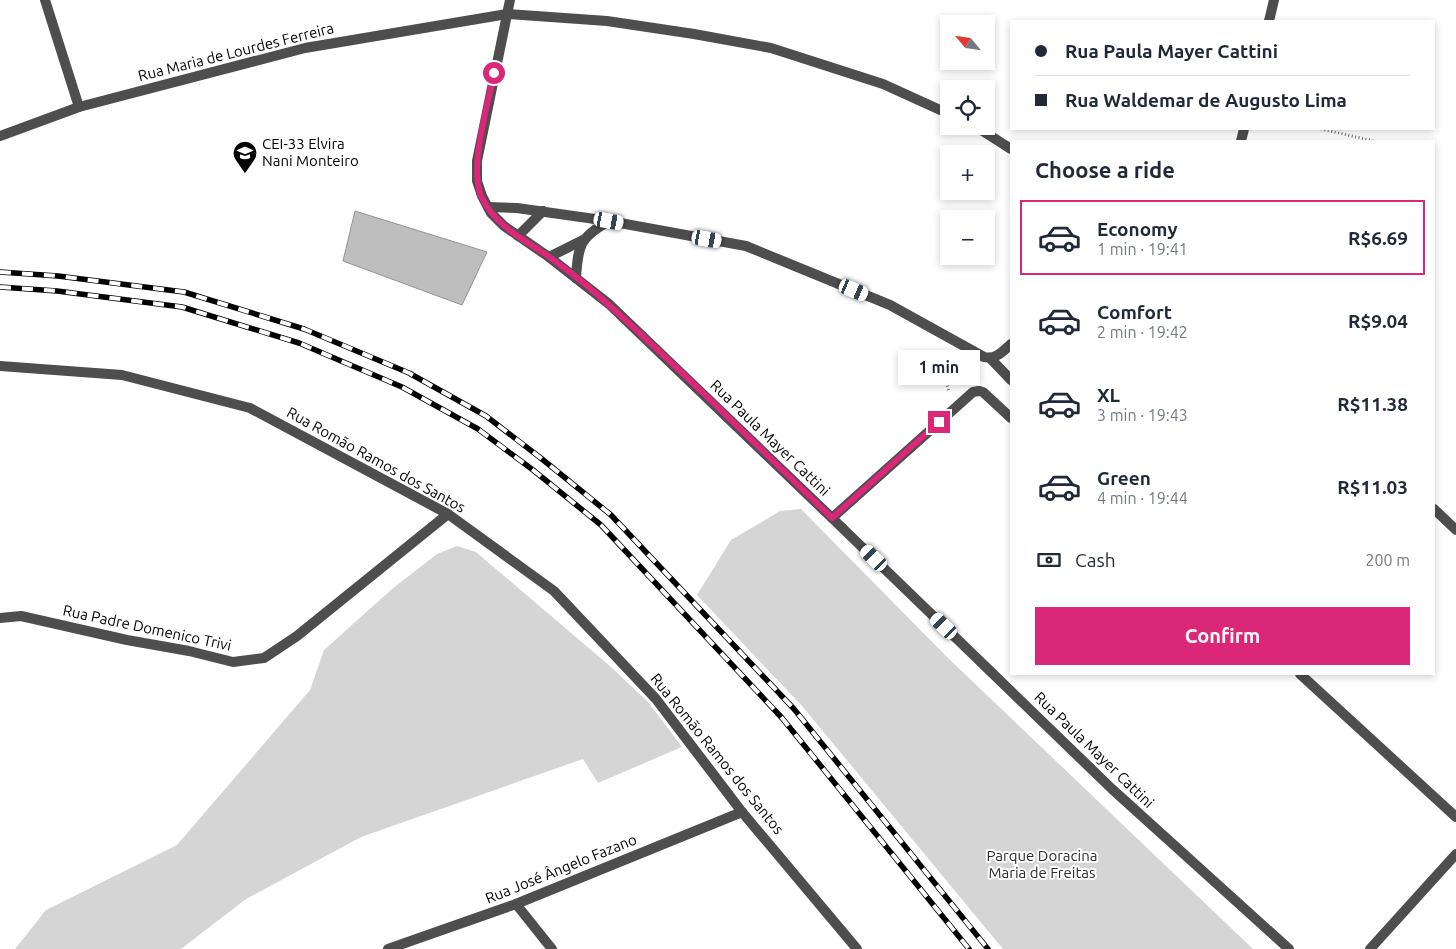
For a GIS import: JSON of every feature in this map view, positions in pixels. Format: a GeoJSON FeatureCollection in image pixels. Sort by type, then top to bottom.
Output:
{"type":"FeatureCollection","features":[{"type":"Feature","properties":{"kind":"street"},"geometry":{"type":"LineString","coordinates":[[45,0],[79,107]]}},
{"type":"Feature","properties":{"kind":"street","name":"Rua Paula Mayer Cattini"},"geometry":{"type":"LineString","coordinates":[[510,0],[478,162],[477,182],[488,207],[504,226],[549,257],[609,304],[1112,789],[1289,949]]}},
{"type":"Feature","properties":{"kind":"street"},"geometry":{"type":"LineString","coordinates":[[1269,20],[1274,0]]}},
{"type":"Feature","properties":{"kind":"street","name":"Rua Maria de Lourdes Ferreira"},"geometry":{"type":"LineString","coordinates":[[0,136],[79,107],[305,48],[507,14],[607,22],[694,34],[772,48],[882,84],[940,110]]}},
{"type":"Feature","properties":{"kind":"street"},"geometry":{"type":"LineString","coordinates":[[990,135],[1010,148]]}},
{"type":"Feature","properties":{"kind":"street"},"geometry":{"type":"LineString","coordinates":[[488,207],[543,211],[746,246],[890,305],[984,357],[991,359],[1010,379]]}},
{"type":"Feature","properties":{"kind":"street"},"geometry":{"type":"LineString","coordinates":[[518,236],[543,211]]}},
{"type":"Feature","properties":{"kind":"street"},"geometry":{"type":"LineString","coordinates":[[549,257],[583,240],[596,228],[609,221]]}},
{"type":"Feature","properties":{"kind":"street"},"geometry":{"type":"LineString","coordinates":[[576,278],[577,257],[583,240]]}},
{"type":"Feature","properties":{"kind":"street"},"geometry":{"type":"LineString","coordinates":[[991,359],[1010,345]]}},
{"type":"Feature","properties":{"kind":"street","name":"Rua Romão Ramos dos Santos"},"geometry":{"type":"LineString","coordinates":[[0,366],[122,375],[250,408],[448,514],[554,591],[656,699],[742,812],[857,949]]}},
{"type":"Feature","properties":{"kind":"street"},"geometry":{"type":"LineString","coordinates":[[832,518],[973,392],[983,392],[1010,417]]}},
{"type":"Feature","properties":{"kind":"street"},"geometry":{"type":"LineString","coordinates":[[1435,510],[1456,530]]}},
{"type":"Feature","properties":{"kind":"street","name":"Rua Padre Domenico Trivi"},"geometry":{"type":"LineString","coordinates":[[0,618],[22,616],[233,662],[264,658],[297,636],[448,514]]}},
{"type":"Feature","properties":{"kind":"street"},"geometry":{"type":"LineString","coordinates":[[1301,675],[1456,817]]}},
{"type":"Feature","properties":{"kind":"street","name":"Rua José Ângelo Fazano"},"geometry":{"type":"LineString","coordinates":[[388,949],[516,904],[742,812]]}},
{"type":"Feature","properties":{"kind":"street"},"geometry":{"type":"LineString","coordinates":[[1370,949],[1456,854]]}},
{"type":"Feature","properties":{"kind":"street"},"geometry":{"type":"LineString","coordinates":[[516,904],[552,949]]}},
{"type":"Feature","properties":{"kind":"path"},"geometry":{"type":"LineString","coordinates":[[1325,130],[1370,140]]}},
{"type":"Feature","properties":{"kind":"path"},"geometry":{"type":"LineString","coordinates":[[931,327],[953,409]]}},
{"type":"Feature","properties":{"kind":"green space","name":"Parque Doracina Maria de Freitas"},"geometry":{"type":"Polygon","coordinates":[[[801,509],[948,658],[1253,949],[1003,949],[802,706],[697,595],[731,540],[780,511],[801,509]]]}},
{"type":"Feature","properties":{"kind":"green space"},"geometry":{"type":"Polygon","coordinates":[[[457,546],[476,552],[611,667],[648,702],[682,747],[598,783],[583,759],[361,837],[246,899],[181,949],[15,949],[46,910],[177,845],[310,690],[324,650],[392,589],[437,554],[457,546]]]}},
{"type":"Feature","properties":{"kind":"building"},"geometry":{"type":"Polygon","coordinates":[[[355,211],[487,252],[462,305],[343,261],[355,211]]]}},
{"type":"Feature","properties":{"kind":"railway"},"geometry":{"type":"LineString","coordinates":[[0,272],[58,276],[184,292],[304,329],[409,373],[486,416],[611,515],[794,709],[988,949]]}},
{"type":"Feature","properties":{"kind":"railway"},"geometry":{"type":"LineString","coordinates":[[0,287],[57,291],[182,307],[299,343],[402,387],[478,429],[533,470],[601,525],[782,718],[969,949]]}},
{"type":"Feature","properties":{"kind":"place","name":"CEI-33 Elvira Nani Monteiro"},"geometry":{"type":"Point","coordinates":[245,174]}},
{"type":"Feature","properties":{"kind":"route"},"geometry":{"type":"LineString","coordinates":[[494,73],[478,162],[477,182],[482,196],[492,213],[504,226],[549,257],[609,304],[832,518],[939,422]]}}]}
